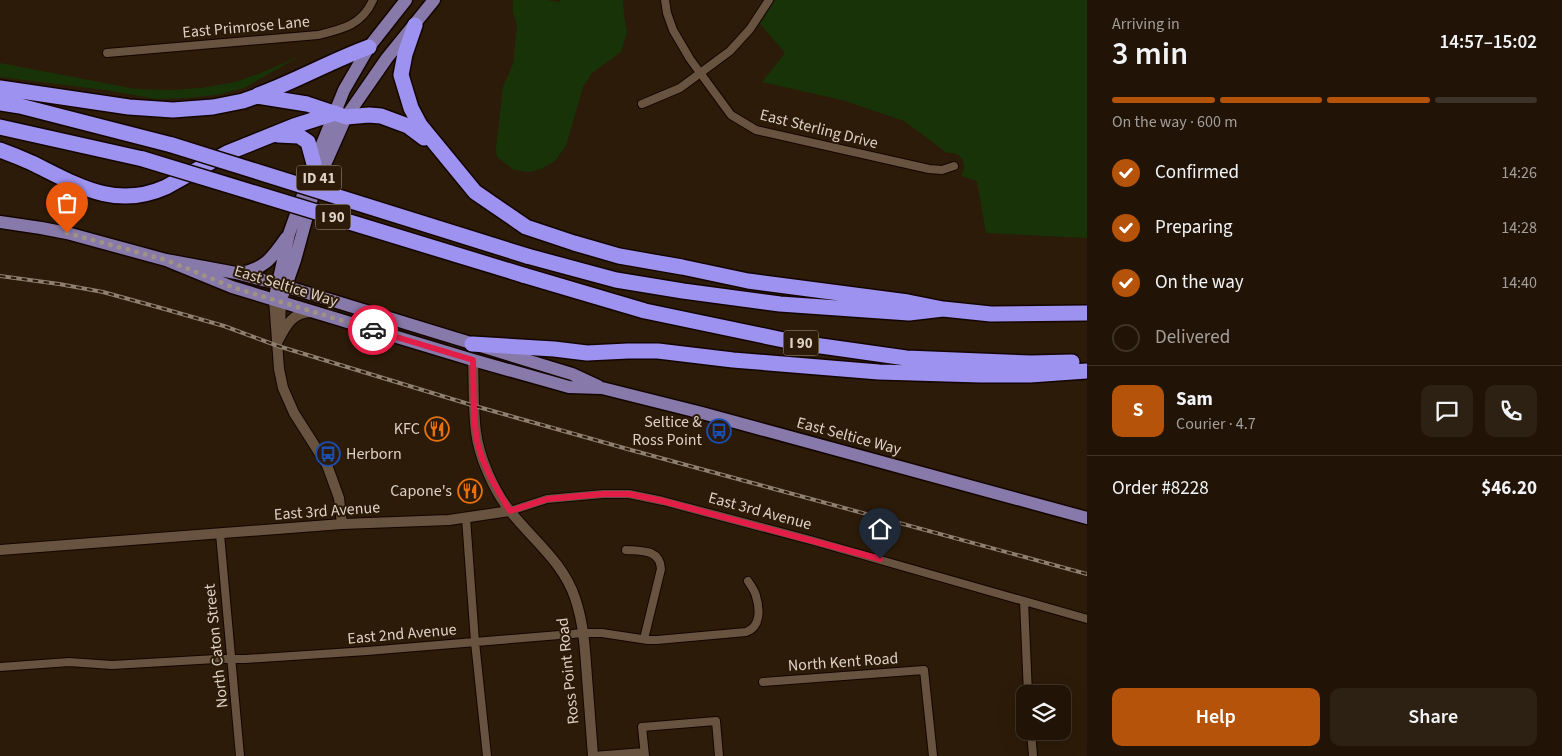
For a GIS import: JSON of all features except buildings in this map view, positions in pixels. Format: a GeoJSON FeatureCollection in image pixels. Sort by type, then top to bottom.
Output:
{"type":"FeatureCollection","features":[{"type":"Feature","properties":{"kind":"highway"},"geometry":{"type":"LineString","coordinates":[[415,25],[405,54],[401,75],[411,108],[420,125],[475,192],[526,227],[620,256],[748,281],[908,302],[943,309]]}},
{"type":"Feature","properties":{"kind":"highway"},"geometry":{"type":"LineString","coordinates":[[0,88],[154,110],[213,107],[257,96],[300,78],[344,56],[369,47]]}},
{"type":"Feature","properties":{"kind":"highway"},"geometry":{"type":"LineString","coordinates":[[257,96],[307,104],[340,115]]}},
{"type":"Feature","properties":{"kind":"highway","name":"I 90"},"geometry":{"type":"LineString","coordinates":[[0,103],[20,106],[172,145],[527,256],[616,280],[780,304],[909,314],[943,309],[991,314],[1087,313]]}},
{"type":"Feature","properties":{"kind":"highway"},"geometry":{"type":"LineString","coordinates":[[0,150],[86,190],[110,195],[128,196],[155,192],[227,153],[294,126],[340,115],[369,114],[381,116],[408,126],[440,150]]}},
{"type":"Feature","properties":{"kind":"highway","name":"I 90"},"geometry":{"type":"LineString","coordinates":[[0,127],[143,159],[645,311],[793,342],[906,358],[1031,363],[1087,362]]}},
{"type":"Feature","properties":{"kind":"highway"},"geometry":{"type":"LineString","coordinates":[[272,135],[299,136],[308,142],[314,164]]}},
{"type":"Feature","properties":{"kind":"highway"},"geometry":{"type":"LineString","coordinates":[[472,344],[554,348],[587,353],[628,350],[658,351],[733,360],[879,372],[981,375],[1087,371]]}},
{"type":"Feature","properties":{"kind":"main road","name":"ID 41"},"geometry":{"type":"LineString","coordinates":[[282,286],[295,260],[315,187],[340,115],[344,90],[369,47],[406,0]]}},
{"type":"Feature","properties":{"kind":"main road","name":"ID 41"},"geometry":{"type":"LineString","coordinates":[[282,286],[289,234],[314,164],[340,115],[434,0]]}},
{"type":"Feature","properties":{"kind":"main road","name":"East Seltice Way"},"geometry":{"type":"LineString","coordinates":[[0,222],[67,233],[166,260],[236,274],[282,286],[572,374],[602,388],[730,420],[1087,518]]}},
{"type":"Feature","properties":{"kind":"main road"},"geometry":{"type":"LineString","coordinates":[[236,274],[264,265],[289,234]]}},
{"type":"Feature","properties":{"kind":"main road","name":"East Seltice Way"},"geometry":{"type":"LineString","coordinates":[[166,260],[232,287],[473,360],[569,387],[602,388]]}},
{"type":"Feature","properties":{"kind":"main road"},"geometry":{"type":"LineString","coordinates":[[295,260],[296,274],[301,286],[317,296]]}},
{"type":"Feature","properties":{"kind":"main road"},"geometry":{"type":"LineString","coordinates":[[278,301],[282,286]]}},
{"type":"Feature","properties":{"kind":"main road"},"geometry":{"type":"LineString","coordinates":[[355,324],[406,332],[459,347],[472,344]]}},
{"type":"Feature","properties":{"kind":"main road","name":"Ross Point Road"},"geometry":{"type":"LineString","coordinates":[[472,344],[473,360]]}},
{"type":"Feature","properties":{"kind":"street","name":"East Primrose Lane"},"geometry":{"type":"LineString","coordinates":[[107,53],[318,35],[357,22],[366,13],[373,0]]}},
{"type":"Feature","properties":{"kind":"street","name":"East Sterling Drive"},"geometry":{"type":"LineString","coordinates":[[665,0],[676,36],[700,73],[731,115],[756,130],[922,168],[942,170],[954,166]]}},
{"type":"Feature","properties":{"kind":"street"},"geometry":{"type":"LineString","coordinates":[[642,104],[672,92],[730,51],[750,29],[769,0]]}},
{"type":"Feature","properties":{"kind":"street"},"geometry":{"type":"LineString","coordinates":[[278,301],[274,319],[278,341],[279,369],[283,388],[294,413],[327,465],[339,498],[342,524]]}},
{"type":"Feature","properties":{"kind":"street"},"geometry":{"type":"LineString","coordinates":[[278,341],[285,327],[292,319],[300,313],[314,312]]}},
{"type":"Feature","properties":{"kind":"street","name":"Ross Point Road"},"geometry":{"type":"LineString","coordinates":[[473,360],[478,446],[494,484],[510,511],[549,553],[561,569],[575,598],[584,634],[593,756]]}},
{"type":"Feature","properties":{"kind":"street","name":"East 3rd Avenue"},"geometry":{"type":"LineString","coordinates":[[0,550],[342,524],[466,518],[510,511],[547,499],[603,494],[629,494],[663,501],[814,541],[1087,619]]}},
{"type":"Feature","properties":{"kind":"street"},"geometry":{"type":"LineString","coordinates":[[466,518],[475,642],[487,756]]}},
{"type":"Feature","properties":{"kind":"street","name":"North Caton Street"},"geometry":{"type":"LineString","coordinates":[[220,534],[240,756]]}},
{"type":"Feature","properties":{"kind":"street"},"geometry":{"type":"LineString","coordinates":[[626,550],[652,553],[661,563],[644,638]]}},
{"type":"Feature","properties":{"kind":"street","name":"East 2nd Avenue"},"geometry":{"type":"LineString","coordinates":[[0,667],[69,662],[112,666],[216,658],[231,659],[367,651],[602,633],[657,640],[750,631],[758,622],[758,616],[756,595],[748,581]]}},
{"type":"Feature","properties":{"kind":"street"},"geometry":{"type":"LineString","coordinates":[[1024,601],[1028,685]]}},
{"type":"Feature","properties":{"kind":"street","name":"North Kent Road"},"geometry":{"type":"LineString","coordinates":[[763,682],[924,670],[933,756]]}},
{"type":"Feature","properties":{"kind":"street"},"geometry":{"type":"LineString","coordinates":[[593,756],[644,754],[642,727],[716,721],[719,756]]}},
{"type":"Feature","properties":{"kind":"street"},"geometry":{"type":"LineString","coordinates":[[1032,740],[1033,756]]}},
{"type":"Feature","properties":{"kind":"green space"},"geometry":{"type":"Polygon","coordinates":[[[513,0],[560,2],[561,0],[624,0],[627,32],[621,52],[592,73],[583,87],[566,146],[555,161],[541,169],[529,172],[514,170],[497,157],[496,149],[503,87],[513,64],[517,25],[513,13],[513,0]]]}},
{"type":"Feature","properties":{"kind":"green space"},"geometry":{"type":"Polygon","coordinates":[[[775,0],[1087,0],[1087,238],[986,233],[977,181],[961,176],[964,163],[960,156],[947,153],[904,121],[842,100],[762,82],[785,53],[760,24],[775,0]]]}},
{"type":"Feature","properties":{"kind":"green space"},"geometry":{"type":"Polygon","coordinates":[[[300,56],[244,88],[216,95],[186,98],[156,99],[105,90],[0,77],[0,63],[136,89],[171,90],[201,88],[235,82],[300,56]]]}},
{"type":"Feature","properties":{"kind":"railway"},"geometry":{"type":"LineString","coordinates":[[0,276],[103,292],[224,326],[278,346],[475,406],[1087,574]]}},
{"type":"Feature","properties":{"kind":"way so far"},"geometry":{"type":"LineString","coordinates":[[67,233],[166,260],[232,287],[373,330]]}},
{"type":"Feature","properties":{"kind":"place","name":"KFC"},"geometry":{"type":"Point","coordinates":[437,429]}},
{"type":"Feature","properties":{"kind":"place","name":"Seltice & Ross Point"},"geometry":{"type":"Point","coordinates":[719,431]}},
{"type":"Feature","properties":{"kind":"place","name":"Herborn"},"geometry":{"type":"Point","coordinates":[328,454]}},
{"type":"Feature","properties":{"kind":"place","name":"Capone's"},"geometry":{"type":"Point","coordinates":[470,491]}},
{"type":"Feature","properties":{"kind":"route"},"geometry":{"type":"LineString","coordinates":[[373,330],[473,360],[478,446],[498,492],[510,511],[547,499],[603,494],[629,494],[663,501],[880,559]]}}]}
